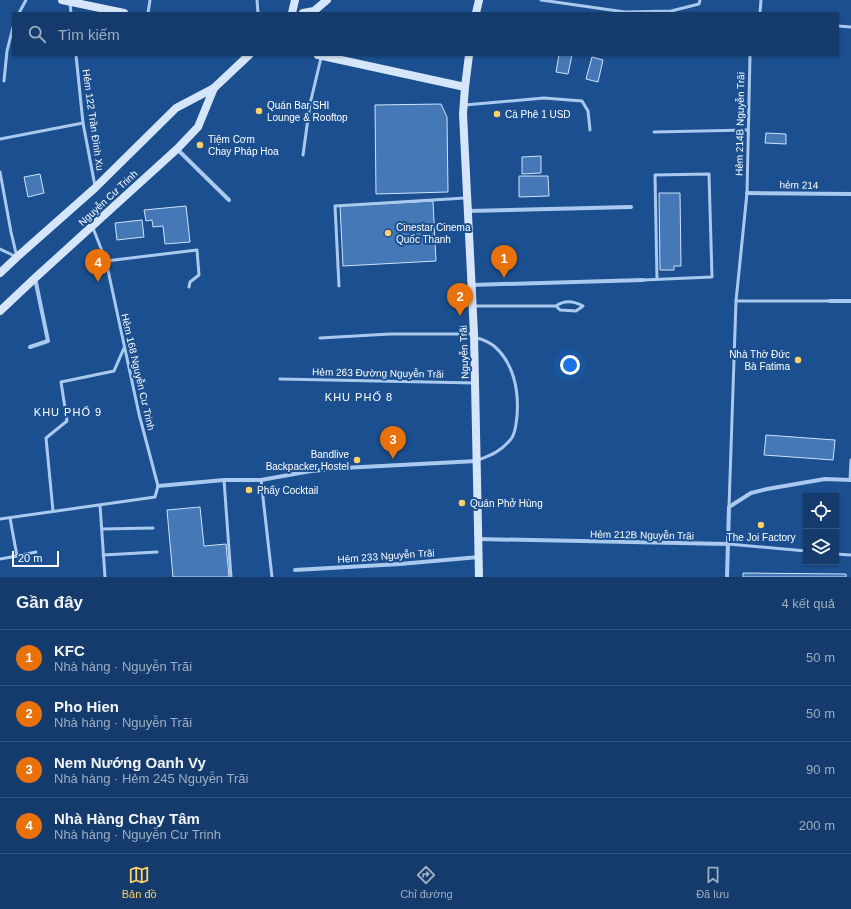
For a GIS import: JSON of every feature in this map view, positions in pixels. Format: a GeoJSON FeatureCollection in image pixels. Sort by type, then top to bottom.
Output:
{"type":"FeatureCollection","features":[{"type":"Feature","properties":{"kind":"street"},"geometry":{"type":"LineString","coordinates":[[292,12],[295,0]]}},
{"type":"Feature","properties":{"kind":"street"},"geometry":{"type":"LineString","coordinates":[[308,12],[314,11],[327,0]]}},
{"type":"Feature","properties":{"kind":"street"},"geometry":{"type":"LineString","coordinates":[[476,12],[479,0]]}},
{"type":"Feature","properties":{"kind":"street"},"geometry":{"type":"LineString","coordinates":[[66,1],[119,12]]}},
{"type":"Feature","properties":{"kind":"street","name":"Nguyễn Cư Trinh"},"geometry":{"type":"LineString","coordinates":[[0,273],[16,257],[95,188],[176,108],[214,88],[248,56]]}},
{"type":"Feature","properties":{"kind":"street"},"geometry":{"type":"LineString","coordinates":[[324,56],[464,87]]}},
{"type":"Feature","properties":{"kind":"street","name":"Nguyễn Trãi"},"geometry":{"type":"LineString","coordinates":[[469,56],[463,105],[470,285],[474,335],[479,577]]}},
{"type":"Feature","properties":{"kind":"street","name":"Nguyễn Cư Trinh"},"geometry":{"type":"LineString","coordinates":[[0,311],[177,149],[198,127],[214,88]]}},
{"type":"Feature","properties":{"kind":"street"},"geometry":{"type":"LineString","coordinates":[[177,149],[229,200]]}},
{"type":"Feature","properties":{"kind":"street","name":"hẻm 214"},"geometry":{"type":"LineString","coordinates":[[746,193],[851,194]]}},
{"type":"Feature","properties":{"kind":"street"},"geometry":{"type":"LineString","coordinates":[[468,211],[631,207]]}},
{"type":"Feature","properties":{"kind":"street"},"geometry":{"type":"LineString","coordinates":[[30,347],[48,341],[35,278]]}},
{"type":"Feature","properties":{"kind":"street"},"geometry":{"type":"LineString","coordinates":[[470,285],[643,280]]}},
{"type":"Feature","properties":{"kind":"street"},"geometry":{"type":"LineString","coordinates":[[830,301],[851,301]]}},
{"type":"Feature","properties":{"kind":"street"},"geometry":{"type":"LineString","coordinates":[[158,486],[224,480],[261,480],[311,471],[343,468],[476,461]]}},
{"type":"Feature","properties":{"kind":"street"},"geometry":{"type":"LineString","coordinates":[[727,577],[729,507],[751,493],[767,489],[825,478],[851,480]]}},
{"type":"Feature","properties":{"kind":"street","name":"Hẻm 212B Nguyễn Trãi"},"geometry":{"type":"LineString","coordinates":[[478,539],[728,544]]}},
{"type":"Feature","properties":{"kind":"street","name":"Hẻm 233 Nguyễn Trãi"},"geometry":{"type":"LineString","coordinates":[[294,570],[400,564],[478,557]]}},
{"type":"Feature","properties":{"kind":"lane"},"geometry":{"type":"LineString","coordinates":[[20,12],[26,0]]}},
{"type":"Feature","properties":{"kind":"lane"},"geometry":{"type":"LineString","coordinates":[[148,12],[150,0]]}},
{"type":"Feature","properties":{"kind":"lane"},"geometry":{"type":"LineString","coordinates":[[257,0],[258,12]]}},
{"type":"Feature","properties":{"kind":"lane"},"geometry":{"type":"LineString","coordinates":[[540,0],[625,12],[671,11],[699,4],[700,0]]}},
{"type":"Feature","properties":{"kind":"lane"},"geometry":{"type":"LineString","coordinates":[[760,12],[761,0]]}},
{"type":"Feature","properties":{"kind":"lane"},"geometry":{"type":"LineString","coordinates":[[66,1],[71,12]]}},
{"type":"Feature","properties":{"kind":"lane"},"geometry":{"type":"LineString","coordinates":[[839,26],[851,28]]}},
{"type":"Feature","properties":{"kind":"lane"},"geometry":{"type":"LineString","coordinates":[[4,81],[7,51],[12,31]]}},
{"type":"Feature","properties":{"kind":"lane","name":"Hẻm 122 Trần Ðình Xu"},"geometry":{"type":"LineString","coordinates":[[76,56],[83,123],[95,188]]}},
{"type":"Feature","properties":{"kind":"lane"},"geometry":{"type":"LineString","coordinates":[[303,155],[310,104],[320,56]]}},
{"type":"Feature","properties":{"kind":"lane","name":"Hẻm 214B Nguyễn Trãi"},"geometry":{"type":"LineString","coordinates":[[729,507],[736,301],[746,193],[750,56]]}},
{"type":"Feature","properties":{"kind":"lane"},"geometry":{"type":"LineString","coordinates":[[463,105],[544,98],[582,101],[588,111],[590,130]]}},
{"type":"Feature","properties":{"kind":"lane"},"geometry":{"type":"LineString","coordinates":[[0,139],[83,123]]}},
{"type":"Feature","properties":{"kind":"lane"},"geometry":{"type":"LineString","coordinates":[[654,132],[748,130]]}},
{"type":"Feature","properties":{"kind":"lane"},"geometry":{"type":"LineString","coordinates":[[0,172],[16,257]]}},
{"type":"Feature","properties":{"kind":"lane"},"geometry":{"type":"LineString","coordinates":[[643,280],[712,277],[709,174],[655,176],[658,279]]}},
{"type":"Feature","properties":{"kind":"lane"},"geometry":{"type":"LineString","coordinates":[[339,286],[335,206],[467,198]]}},
{"type":"Feature","properties":{"kind":"lane","name":"Hẻm 168 Nguyễn Cư Trinh"},"geometry":{"type":"LineString","coordinates":[[92,227],[106,261],[139,414],[158,486]]}},
{"type":"Feature","properties":{"kind":"lane"},"geometry":{"type":"LineString","coordinates":[[0,249],[16,257]]}},
{"type":"Feature","properties":{"kind":"lane"},"geometry":{"type":"LineString","coordinates":[[106,261],[197,250],[199,275],[190,282],[190,287]]}},
{"type":"Feature","properties":{"kind":"lane"},"geometry":{"type":"LineString","coordinates":[[736,301],[830,301]]}},
{"type":"Feature","properties":{"kind":"lane"},"geometry":{"type":"LineString","coordinates":[[472,306],[556,306],[561,302],[576,302],[583,306],[576,311],[560,310],[556,306]]}},
{"type":"Feature","properties":{"kind":"lane"},"geometry":{"type":"LineString","coordinates":[[320,338],[390,334],[474,335],[494,346],[506,360],[512,372],[516,388],[516,424],[512,438],[496,454],[476,461]]}},
{"type":"Feature","properties":{"kind":"lane"},"geometry":{"type":"LineString","coordinates":[[53,511],[46,438],[67,421],[61,382],[114,371],[124,348]]}},
{"type":"Feature","properties":{"kind":"lane","name":"Hẻm 263 Đường Nguyễn Trãi"},"geometry":{"type":"LineString","coordinates":[[280,379],[475,383]]}},
{"type":"Feature","properties":{"kind":"lane"},"geometry":{"type":"LineString","coordinates":[[851,460],[851,480]]}},
{"type":"Feature","properties":{"kind":"lane"},"geometry":{"type":"LineString","coordinates":[[224,480],[231,577]]}},
{"type":"Feature","properties":{"kind":"lane"},"geometry":{"type":"LineString","coordinates":[[261,480],[272,577]]}},
{"type":"Feature","properties":{"kind":"lane"},"geometry":{"type":"LineString","coordinates":[[0,519],[155,497],[158,486]]}},
{"type":"Feature","properties":{"kind":"lane"},"geometry":{"type":"LineString","coordinates":[[100,505],[105,577]]}},
{"type":"Feature","properties":{"kind":"lane"},"geometry":{"type":"LineString","coordinates":[[10,518],[17,556]]}},
{"type":"Feature","properties":{"kind":"lane"},"geometry":{"type":"LineString","coordinates":[[102,529],[153,528]]}},
{"type":"Feature","properties":{"kind":"lane","name":"Hẻm 212B Nguyễn Trãi"},"geometry":{"type":"LineString","coordinates":[[728,544],[803,551]]}},
{"type":"Feature","properties":{"kind":"lane"},"geometry":{"type":"LineString","coordinates":[[0,559],[36,552]]}},
{"type":"Feature","properties":{"kind":"lane"},"geometry":{"type":"LineString","coordinates":[[103,554],[157,552]]}},
{"type":"Feature","properties":{"kind":"lane"},"geometry":{"type":"LineString","coordinates":[[839,554],[851,555]]}},
{"type":"Feature","properties":{"kind":"building"},"geometry":{"type":"Polygon","coordinates":[[[559,56],[572,56],[568,74],[556,72],[559,56]]]}},
{"type":"Feature","properties":{"kind":"building"},"geometry":{"type":"Polygon","coordinates":[[[592,57],[603,60],[598,82],[586,79],[592,57]]]}},
{"type":"Feature","properties":{"kind":"building"},"geometry":{"type":"Polygon","coordinates":[[[441,104],[447,117],[448,192],[376,194],[375,105],[441,104]]]}},
{"type":"Feature","properties":{"kind":"building"},"geometry":{"type":"Polygon","coordinates":[[[766,133],[786,134],[786,144],[765,143],[766,133]]]}},
{"type":"Feature","properties":{"kind":"building"},"geometry":{"type":"Polygon","coordinates":[[[541,156],[541,173],[522,174],[522,157],[541,156]]]}},
{"type":"Feature","properties":{"kind":"building"},"geometry":{"type":"Polygon","coordinates":[[[40,174],[44,193],[28,197],[24,177],[40,174]]]}},
{"type":"Feature","properties":{"kind":"building"},"geometry":{"type":"Polygon","coordinates":[[[519,176],[548,176],[549,196],[519,197],[519,176]]]}},
{"type":"Feature","properties":{"kind":"building"},"geometry":{"type":"Polygon","coordinates":[[[659,193],[680,193],[681,266],[674,266],[674,270],[660,270],[659,193]]]}},
{"type":"Feature","properties":{"kind":"building","name":"Cinestar Cinema Quốc Thanh"},"geometry":{"type":"Polygon","coordinates":[[[433,201],[436,261],[343,266],[340,206],[433,201]]]}},
{"type":"Feature","properties":{"kind":"building"},"geometry":{"type":"Polygon","coordinates":[[[186,206],[190,242],[165,244],[163,226],[153,227],[152,220],[146,221],[144,210],[186,206]]]}},
{"type":"Feature","properties":{"kind":"building"},"geometry":{"type":"Polygon","coordinates":[[[142,220],[144,237],[117,240],[115,223],[142,220]]]}},
{"type":"Feature","properties":{"kind":"building"},"geometry":{"type":"Polygon","coordinates":[[[766,435],[835,440],[833,460],[764,455],[766,435]]]}},
{"type":"Feature","properties":{"kind":"building"},"geometry":{"type":"Polygon","coordinates":[[[200,507],[204,546],[226,544],[229,577],[173,577],[167,510],[200,507]]]}},
{"type":"Feature","properties":{"kind":"building"},"geometry":{"type":"Polygon","coordinates":[[[743,573],[846,574],[846,577],[743,577],[743,573]]]}},
{"type":"Feature","properties":{"kind":"place","name":"Quán Bar SHI Lounge & Rooftop"},"geometry":{"type":"Point","coordinates":[259,111]}},
{"type":"Feature","properties":{"kind":"place","name":"Cà Phê 1 USD"},"geometry":{"type":"Point","coordinates":[497,114]}},
{"type":"Feature","properties":{"kind":"place","name":"Tiệm Cơm Chay Pháp Hoa"},"geometry":{"type":"Point","coordinates":[200,145]}},
{"type":"Feature","properties":{"kind":"place","name":"Cinestar Cinema Quốc Thanh"},"geometry":{"type":"Point","coordinates":[388,233]}},
{"type":"Feature","properties":{"kind":"place","name":"KFC"},"geometry":{"type":"Point","coordinates":[504,278]}},
{"type":"Feature","properties":{"kind":"place","name":"Nhà Hàng Chay Tâm"},"geometry":{"type":"Point","coordinates":[98,282]}},
{"type":"Feature","properties":{"kind":"place","name":"Pho Hien"},"geometry":{"type":"Point","coordinates":[460,316]}},
{"type":"Feature","properties":{"kind":"place","name":"Nhà Thờ Đức Bà Fatima"},"geometry":{"type":"Point","coordinates":[798,360]}},
{"type":"Feature","properties":{"kind":"place","name":"Nem Nướng Oanh Vy"},"geometry":{"type":"Point","coordinates":[393,459]}},
{"type":"Feature","properties":{"kind":"place","name":"Bandlive Backpacker Hostel"},"geometry":{"type":"Point","coordinates":[357,460]}},
{"type":"Feature","properties":{"kind":"place","name":"Phẩy Cocktail"},"geometry":{"type":"Point","coordinates":[249,490]}},
{"type":"Feature","properties":{"kind":"place","name":"Quán Phở Hùng"},"geometry":{"type":"Point","coordinates":[462,503]}},
{"type":"Feature","properties":{"kind":"place","name":"The Joi Factory"},"geometry":{"type":"Point","coordinates":[761,525]}},
{"type":"Feature","properties":{"kind":"district","name":"KHU PHỐ 8"},"geometry":{"type":"Point","coordinates":[359,397]}},
{"type":"Feature","properties":{"kind":"district","name":"KHU PHỐ 9"},"geometry":{"type":"Point","coordinates":[68,412]}}]}
